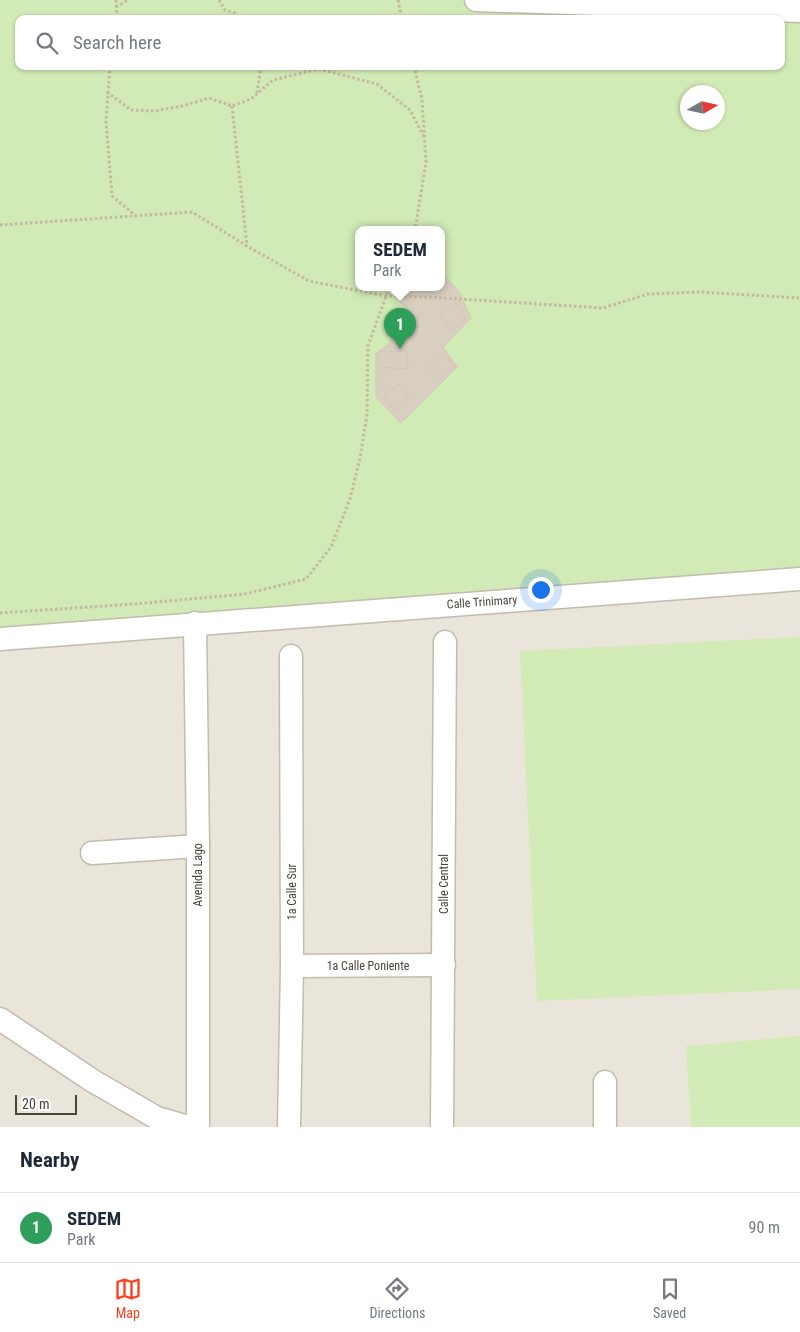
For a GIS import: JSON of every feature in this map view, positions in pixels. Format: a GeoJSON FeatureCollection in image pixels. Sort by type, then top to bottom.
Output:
{"type":"FeatureCollection","features":[{"type":"Feature","properties":{"kind":"street"},"geometry":{"type":"LineString","coordinates":[[476,0],[800,11]]}},
{"type":"Feature","properties":{"kind":"street","name":"Calle Trinimary"},"geometry":{"type":"LineString","coordinates":[[0,639],[195,623],[800,580]]}},
{"type":"Feature","properties":{"kind":"street","name":"Avenida Lago"},"geometry":{"type":"LineString","coordinates":[[195,623],[198,846],[198,1127]]}},
{"type":"Feature","properties":{"kind":"street","name":"Calle Central"},"geometry":{"type":"LineString","coordinates":[[442,1127],[444,642]]}},
{"type":"Feature","properties":{"kind":"street","name":"1a Calle Sur"},"geometry":{"type":"LineString","coordinates":[[289,1127],[292,966],[291,656]]}},
{"type":"Feature","properties":{"kind":"street"},"geometry":{"type":"LineString","coordinates":[[92,852],[198,846]]}},
{"type":"Feature","properties":{"kind":"street","name":"1a Calle Poniente"},"geometry":{"type":"LineString","coordinates":[[292,966],[444,965]]}},
{"type":"Feature","properties":{"kind":"street"},"geometry":{"type":"LineString","coordinates":[[0,1019],[93,1081],[157,1118],[189,1127]]}},
{"type":"Feature","properties":{"kind":"street"},"geometry":{"type":"LineString","coordinates":[[605,1127],[606,1082]]}},
{"type":"Feature","properties":{"kind":"path"},"geometry":{"type":"LineString","coordinates":[[116,0],[117,15]]}},
{"type":"Feature","properties":{"kind":"path"},"geometry":{"type":"LineString","coordinates":[[116,7],[128,0]]}},
{"type":"Feature","properties":{"kind":"path"},"geometry":{"type":"LineString","coordinates":[[219,0],[225,10],[236,15]]}},
{"type":"Feature","properties":{"kind":"path"},"geometry":{"type":"LineString","coordinates":[[398,0],[401,15]]}},
{"type":"Feature","properties":{"kind":"path"},"geometry":{"type":"LineString","coordinates":[[110,70],[106,121],[112,196],[136,216]]}},
{"type":"Feature","properties":{"kind":"path"},"geometry":{"type":"LineString","coordinates":[[257,94],[260,70]]}},
{"type":"Feature","properties":{"kind":"path"},"geometry":{"type":"LineString","coordinates":[[107,92],[131,110],[154,111],[182,106],[209,98],[232,106],[251,99],[273,80],[319,70],[377,84],[410,110],[424,137]]}},
{"type":"Feature","properties":{"kind":"path"},"geometry":{"type":"LineString","coordinates":[[415,70],[422,100],[426,162],[416,226]]}},
{"type":"Feature","properties":{"kind":"path"},"geometry":{"type":"LineString","coordinates":[[232,106],[247,246]]}},
{"type":"Feature","properties":{"kind":"path"},"geometry":{"type":"LineString","coordinates":[[0,225],[192,212],[309,281],[355,290]]}},
{"type":"Feature","properties":{"kind":"path"},"geometry":{"type":"LineString","coordinates":[[360,291],[386,296],[603,308],[648,294],[700,292],[800,298]]}},
{"type":"Feature","properties":{"kind":"path"},"geometry":{"type":"LineString","coordinates":[[0,613],[245,594],[306,579],[331,548],[350,499],[360,458],[367,415],[368,346],[388,291]]}},
{"type":"Feature","properties":{"kind":"shaded area"},"geometry":{"type":"Polygon","coordinates":[[[0,0],[800,0],[800,1127],[0,1127],[0,0]]]}},
{"type":"Feature","properties":{"kind":"green space"},"geometry":{"type":"Polygon","coordinates":[[[0,0],[800,0],[800,576],[0,630],[0,0]]]}},
{"type":"Feature","properties":{"kind":"green space"},"geometry":{"type":"Polygon","coordinates":[[[800,637],[800,989],[537,1001],[520,651],[800,637]]]}},
{"type":"Feature","properties":{"kind":"green space"},"geometry":{"type":"Polygon","coordinates":[[[800,1036],[800,1127],[691,1127],[686,1046],[800,1036]]]}},
{"type":"Feature","properties":{"kind":"building"},"geometry":{"type":"Polygon","coordinates":[[[445,276],[459,292],[471,318],[443,347],[457,367],[401,423],[376,397],[376,353],[385,347],[414,316],[397,299],[401,291],[445,291],[445,276]]]}},
{"type":"Feature","properties":{"kind":"building"},"geometry":{"type":"Polygon","coordinates":[[[456,303],[466,318],[450,330],[440,314],[456,303]]]}},
{"type":"Feature","properties":{"kind":"building"},"geometry":{"type":"Polygon","coordinates":[[[407,351],[408,369],[379,367],[380,352],[407,351]]]}},
{"type":"Feature","properties":{"kind":"building"},"geometry":{"type":"Polygon","coordinates":[[[444,353],[454,367],[439,380],[428,367],[444,353]]]}},
{"type":"Feature","properties":{"kind":"building"},"geometry":{"type":"Polygon","coordinates":[[[399,384],[409,398],[394,411],[384,396],[399,384]]]}},
{"type":"Feature","properties":{"kind":"place","name":"SEDEM"},"geometry":{"type":"Point","coordinates":[400,349]}}]}
